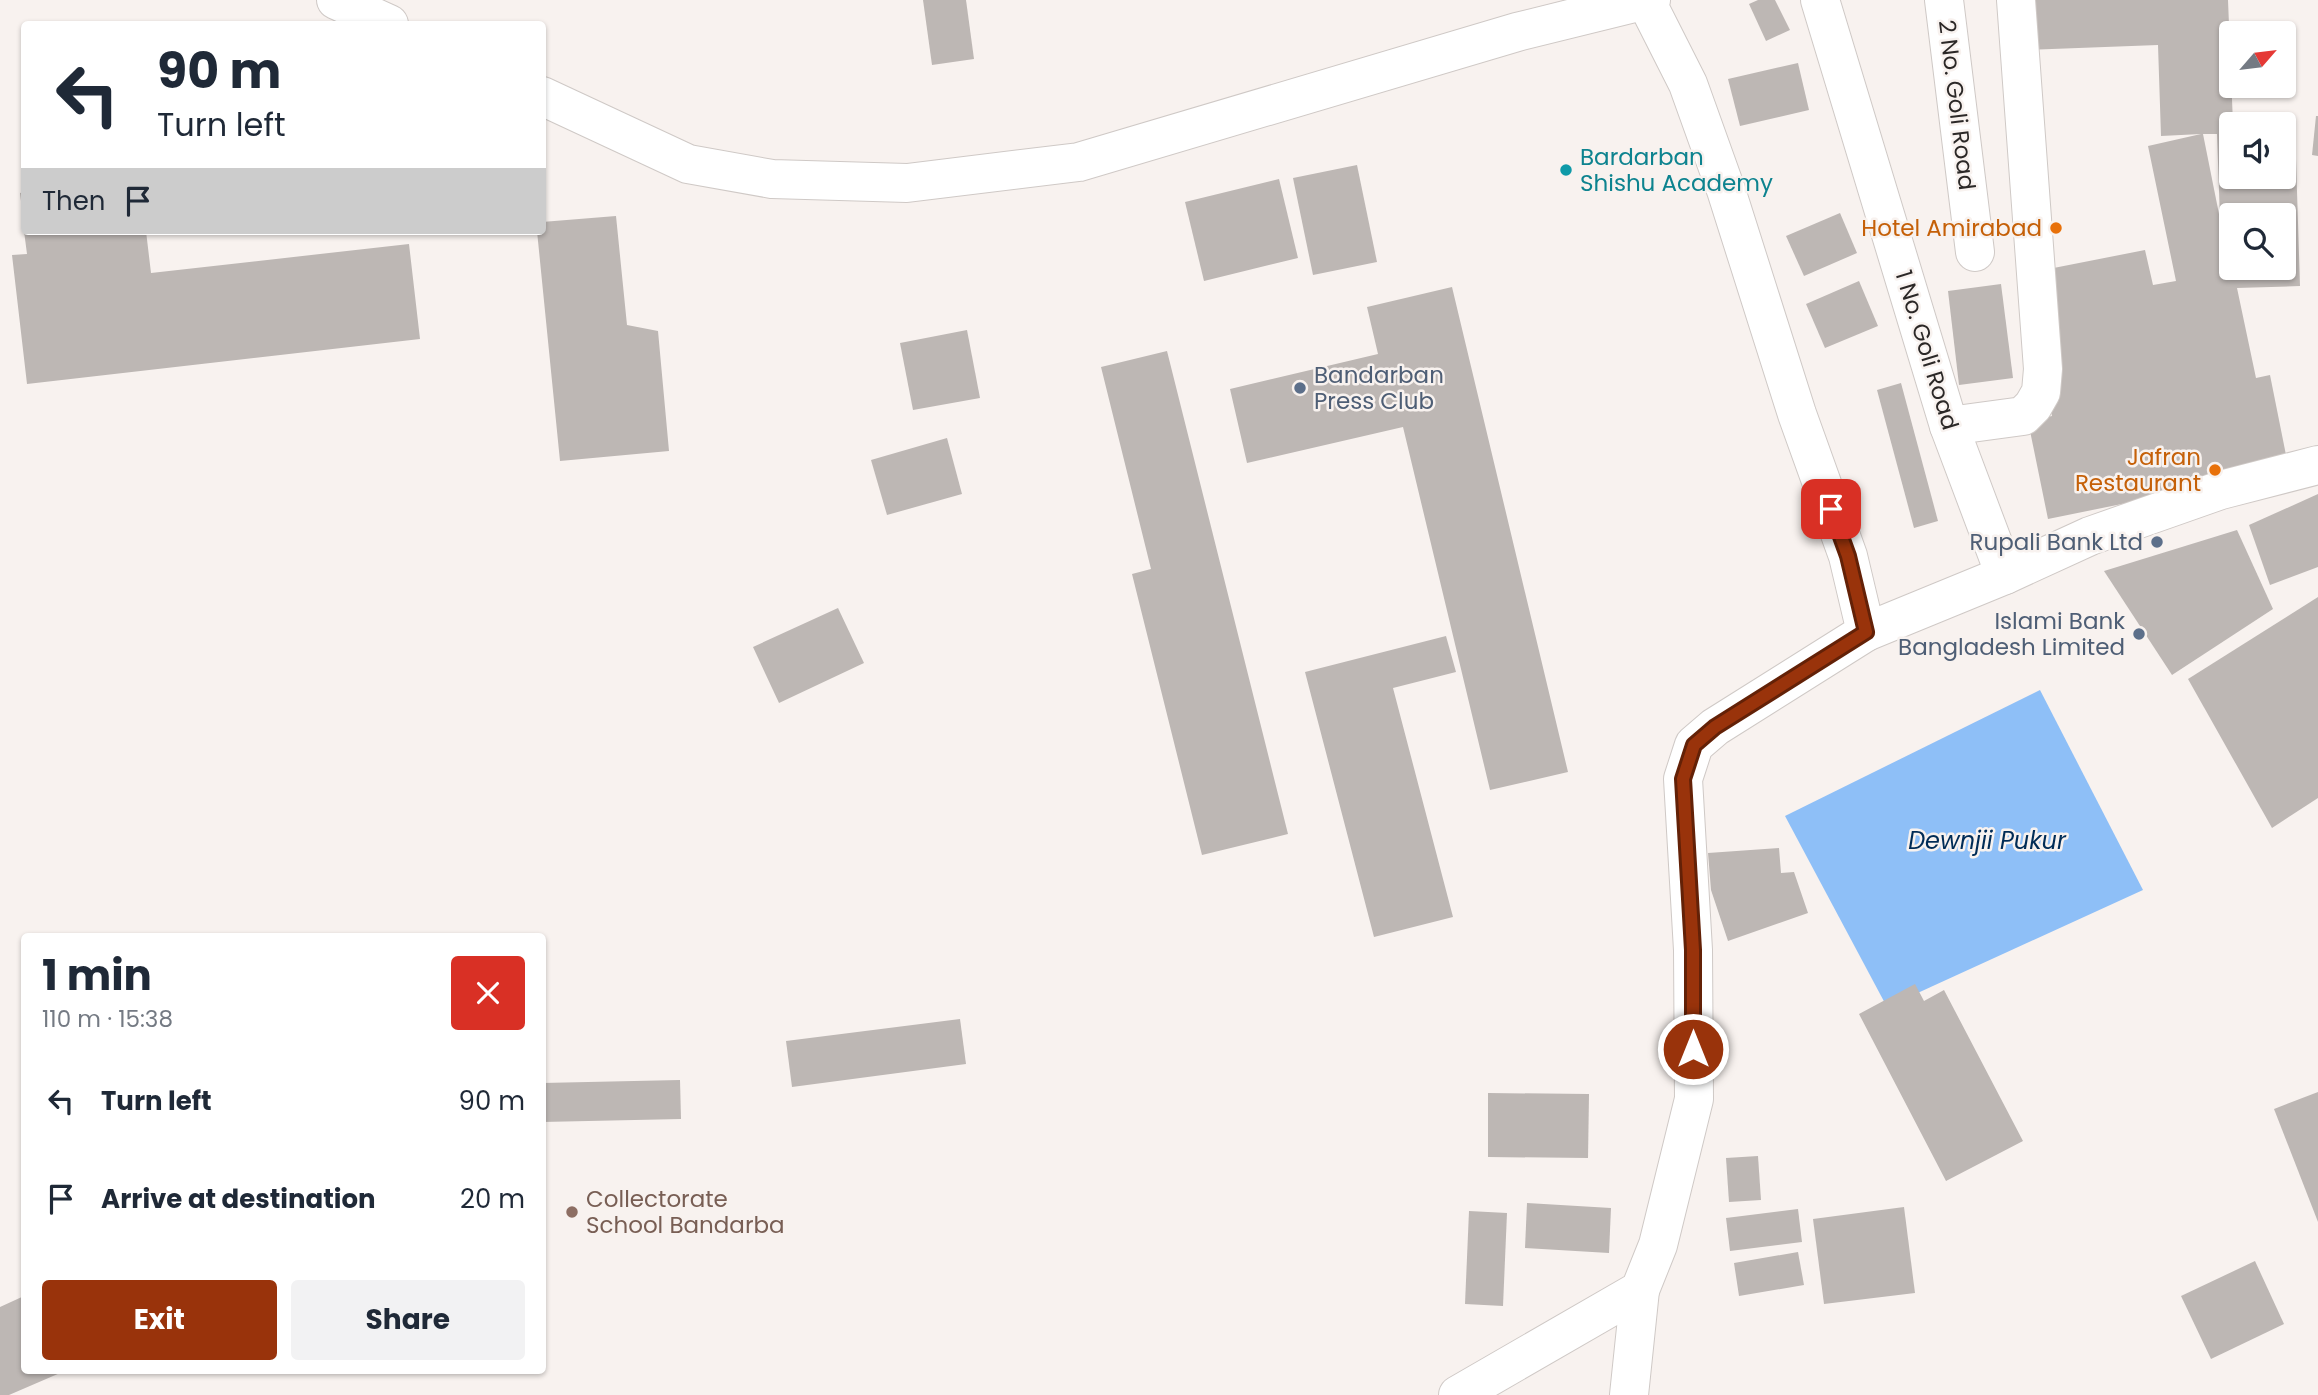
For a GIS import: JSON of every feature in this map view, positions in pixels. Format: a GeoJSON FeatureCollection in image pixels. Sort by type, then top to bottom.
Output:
{"type":"FeatureCollection","features":[{"type":"Feature","properties":{"kind":"street"},"geometry":{"type":"LineString","coordinates":[[336,0],[382,21]]}},
{"type":"Feature","properties":{"kind":"street"},"geometry":{"type":"LineString","coordinates":[[546,98],[688,164],[772,179],[907,183],[1079,162],[1517,32],[1647,0],[1688,84],[1726,190],[1797,414],[1848,556],[1866,632]]}},
{"type":"Feature","properties":{"kind":"street","name":"1 No. Goli Road"},"geometry":{"type":"LineString","coordinates":[[1820,0],[1949,426],[2005,575]]}},
{"type":"Feature","properties":{"kind":"street","name":"2 No. Goli Road"},"geometry":{"type":"LineString","coordinates":[[1944,0],[1975,252]]}},
{"type":"Feature","properties":{"kind":"street"},"geometry":{"type":"LineString","coordinates":[[1949,426],[2023,416],[2041,392],[2043,369],[2016,0]]}},
{"type":"Feature","properties":{"kind":"street"},"geometry":{"type":"LineString","coordinates":[[1629,1395],[1640,1290],[1658,1245],[1694,1098],[1693,950],[1683,779],[1694,745],[1715,727],[1866,632],[2005,575],[2090,536],[2221,490],[2318,466]]}},
{"type":"Feature","properties":{"kind":"street"},"geometry":{"type":"LineString","coordinates":[[1458,1395],[1640,1290]]}},
{"type":"Feature","properties":{"kind":"water","name":"Dewnjii Pukur"},"geometry":{"type":"Polygon","coordinates":[[[2040,690],[2143,890],[1887,1007],[1785,816],[2040,690]]]}},
{"type":"Feature","properties":{"kind":"building"},"geometry":{"type":"Polygon","coordinates":[[[923,0],[966,0],[974,59],[932,65],[923,0]]]}},
{"type":"Feature","properties":{"kind":"building"},"geometry":{"type":"Polygon","coordinates":[[[1758,0],[1775,0],[1790,30],[1766,41],[1749,4],[1758,0]]]}},
{"type":"Feature","properties":{"kind":"building"},"geometry":{"type":"Polygon","coordinates":[[[2021,0],[2228,0],[2229,21],[2219,21],[2219,98],[2232,98],[2233,112],[2219,112],[2219,189],[2296,189],[2296,159],[2300,286],[2237,288],[2256,378],[2270,375],[2289,470],[2048,519],[2028,421],[2052,416],[2023,274],[2145,250],[2153,285],[2176,281],[2148,146],[2201,134],[2161,136],[2158,45],[2023,50],[2021,0]]]}},
{"type":"Feature","properties":{"kind":"building"},"geometry":{"type":"Polygon","coordinates":[[[1798,63],[1809,110],[1740,126],[1728,79],[1798,63]]]}},
{"type":"Feature","properties":{"kind":"building"},"geometry":{"type":"Polygon","coordinates":[[[2318,116],[2318,156],[2312,155],[2318,116]]]}},
{"type":"Feature","properties":{"kind":"building"},"geometry":{"type":"Polygon","coordinates":[[[1357,165],[1377,262],[1313,275],[1293,178],[1357,165]]]}},
{"type":"Feature","properties":{"kind":"building"},"geometry":{"type":"Polygon","coordinates":[[[1279,179],[1298,258],[1204,281],[1185,202],[1279,179]]]}},
{"type":"Feature","properties":{"kind":"building"},"geometry":{"type":"Polygon","coordinates":[[[1840,213],[1857,253],[1804,276],[1786,236],[1840,213]]]}},
{"type":"Feature","properties":{"kind":"building"},"geometry":{"type":"Polygon","coordinates":[[[616,216],[627,325],[658,331],[669,451],[560,461],[537,235],[546,235],[546,222],[616,216]]]}},
{"type":"Feature","properties":{"kind":"building"},"geometry":{"type":"Polygon","coordinates":[[[25,235],[146,235],[151,273],[409,244],[420,339],[27,384],[12,255],[27,254],[25,235]]]}},
{"type":"Feature","properties":{"kind":"building"},"geometry":{"type":"Polygon","coordinates":[[[1859,281],[1878,326],[1825,348],[1806,304],[1859,281]]]}},
{"type":"Feature","properties":{"kind":"building"},"geometry":{"type":"Polygon","coordinates":[[[2001,284],[2013,378],[1959,385],[1948,291],[2001,284]]]}},
{"type":"Feature","properties":{"kind":"building"},"geometry":{"type":"Polygon","coordinates":[[[1452,287],[1568,772],[1490,790],[1403,427],[1247,463],[1230,389],[1378,354],[1367,307],[1452,287]]]}},
{"type":"Feature","properties":{"kind":"building"},"geometry":{"type":"Polygon","coordinates":[[[967,330],[980,398],[913,410],[900,343],[967,330]]]}},
{"type":"Feature","properties":{"kind":"building"},"geometry":{"type":"Polygon","coordinates":[[[1167,351],[1288,834],[1202,855],[1132,574],[1151,569],[1101,367],[1167,351]]]}},
{"type":"Feature","properties":{"kind":"building"},"geometry":{"type":"Polygon","coordinates":[[[1901,383],[1938,521],[1914,528],[1877,390],[1901,383]]]}},
{"type":"Feature","properties":{"kind":"building"},"geometry":{"type":"Polygon","coordinates":[[[947,438],[962,494],[887,515],[871,460],[947,438]]]}},
{"type":"Feature","properties":{"kind":"building"},"geometry":{"type":"Polygon","coordinates":[[[2318,494],[2318,567],[2270,585],[2249,525],[2318,494]]]}},
{"type":"Feature","properties":{"kind":"building"},"geometry":{"type":"Polygon","coordinates":[[[2237,530],[2273,609],[2172,675],[2104,571],[2237,530]]]}},
{"type":"Feature","properties":{"kind":"building"},"geometry":{"type":"Polygon","coordinates":[[[2318,597],[2318,798],[2272,828],[2188,679],[2318,597]]]}},
{"type":"Feature","properties":{"kind":"building"},"geometry":{"type":"Polygon","coordinates":[[[838,608],[864,663],[779,703],[753,647],[838,608]]]}},
{"type":"Feature","properties":{"kind":"building"},"geometry":{"type":"Polygon","coordinates":[[[1446,636],[1456,672],[1393,688],[1453,917],[1374,937],[1305,672],[1446,636]]]}},
{"type":"Feature","properties":{"kind":"building"},"geometry":{"type":"Polygon","coordinates":[[[1779,848],[1781,873],[1794,872],[1808,913],[1728,941],[1711,890],[1708,853],[1779,848]]]}},
{"type":"Feature","properties":{"kind":"building"},"geometry":{"type":"Polygon","coordinates":[[[1915,984],[1924,1001],[1944,990],[2023,1141],[1946,1181],[1859,1014],[1915,984]]]}},
{"type":"Feature","properties":{"kind":"building"},"geometry":{"type":"Polygon","coordinates":[[[960,1019],[966,1064],[792,1087],[786,1041],[960,1019]]]}},
{"type":"Feature","properties":{"kind":"building"},"geometry":{"type":"Polygon","coordinates":[[[680,1080],[681,1119],[546,1122],[546,1083],[680,1080]]]}},
{"type":"Feature","properties":{"kind":"building"},"geometry":{"type":"Polygon","coordinates":[[[2318,1092],[2318,1222],[2274,1109],[2318,1092]]]}},
{"type":"Feature","properties":{"kind":"building"},"geometry":{"type":"Polygon","coordinates":[[[1488,1093],[1589,1094],[1588,1158],[1488,1157],[1488,1093]]]}},
{"type":"Feature","properties":{"kind":"building"},"geometry":{"type":"Polygon","coordinates":[[[1758,1156],[1761,1200],[1729,1202],[1726,1158],[1758,1156]]]}},
{"type":"Feature","properties":{"kind":"building"},"geometry":{"type":"Polygon","coordinates":[[[1527,1203],[1611,1208],[1609,1253],[1525,1248],[1527,1203]]]}},
{"type":"Feature","properties":{"kind":"building"},"geometry":{"type":"Polygon","coordinates":[[[1904,1207],[1915,1293],[1824,1304],[1813,1219],[1904,1207]]]}},
{"type":"Feature","properties":{"kind":"building"},"geometry":{"type":"Polygon","coordinates":[[[1798,1209],[1802,1242],[1730,1251],[1726,1218],[1798,1209]]]}},
{"type":"Feature","properties":{"kind":"building"},"geometry":{"type":"Polygon","coordinates":[[[1469,1211],[1507,1213],[1503,1306],[1465,1304],[1469,1211]]]}},
{"type":"Feature","properties":{"kind":"building"},"geometry":{"type":"Polygon","coordinates":[[[1798,1252],[1804,1285],[1739,1296],[1734,1263],[1798,1252]]]}},
{"type":"Feature","properties":{"kind":"building"},"geometry":{"type":"Polygon","coordinates":[[[2255,1261],[2284,1324],[2211,1359],[2181,1296],[2255,1261]]]}},
{"type":"Feature","properties":{"kind":"building"},"geometry":{"type":"Polygon","coordinates":[[[21,1297],[21,1374],[58,1374],[9,1395],[0,1395],[0,1307],[21,1297]]]}},
{"type":"Feature","properties":{"kind":"place","name":"Bardarban Shishu Academy"},"geometry":{"type":"Point","coordinates":[1566,170]}},
{"type":"Feature","properties":{"kind":"place","name":"Hotel Amirabad"},"geometry":{"type":"Point","coordinates":[2056,228]}},
{"type":"Feature","properties":{"kind":"place","name":"Bandarban Press Club"},"geometry":{"type":"Point","coordinates":[1300,388]}},
{"type":"Feature","properties":{"kind":"place","name":"Jafran Restaurant"},"geometry":{"type":"Point","coordinates":[2215,470]}},
{"type":"Feature","properties":{"kind":"place","name":"Rupali Bank Ltd"},"geometry":{"type":"Point","coordinates":[2157,542]}},
{"type":"Feature","properties":{"kind":"place","name":"Islami Bank Bangladesh Limited"},"geometry":{"type":"Point","coordinates":[2139,634]}},
{"type":"Feature","properties":{"kind":"place","name":"Collectorate School Bandarba"},"geometry":{"type":"Point","coordinates":[572,1212]}},
{"type":"Feature","properties":{"kind":"route"},"geometry":{"type":"LineString","coordinates":[[1693,1049],[1693,950],[1683,779],[1694,745],[1715,727],[1866,632],[1848,556],[1831,509]]}}]}
